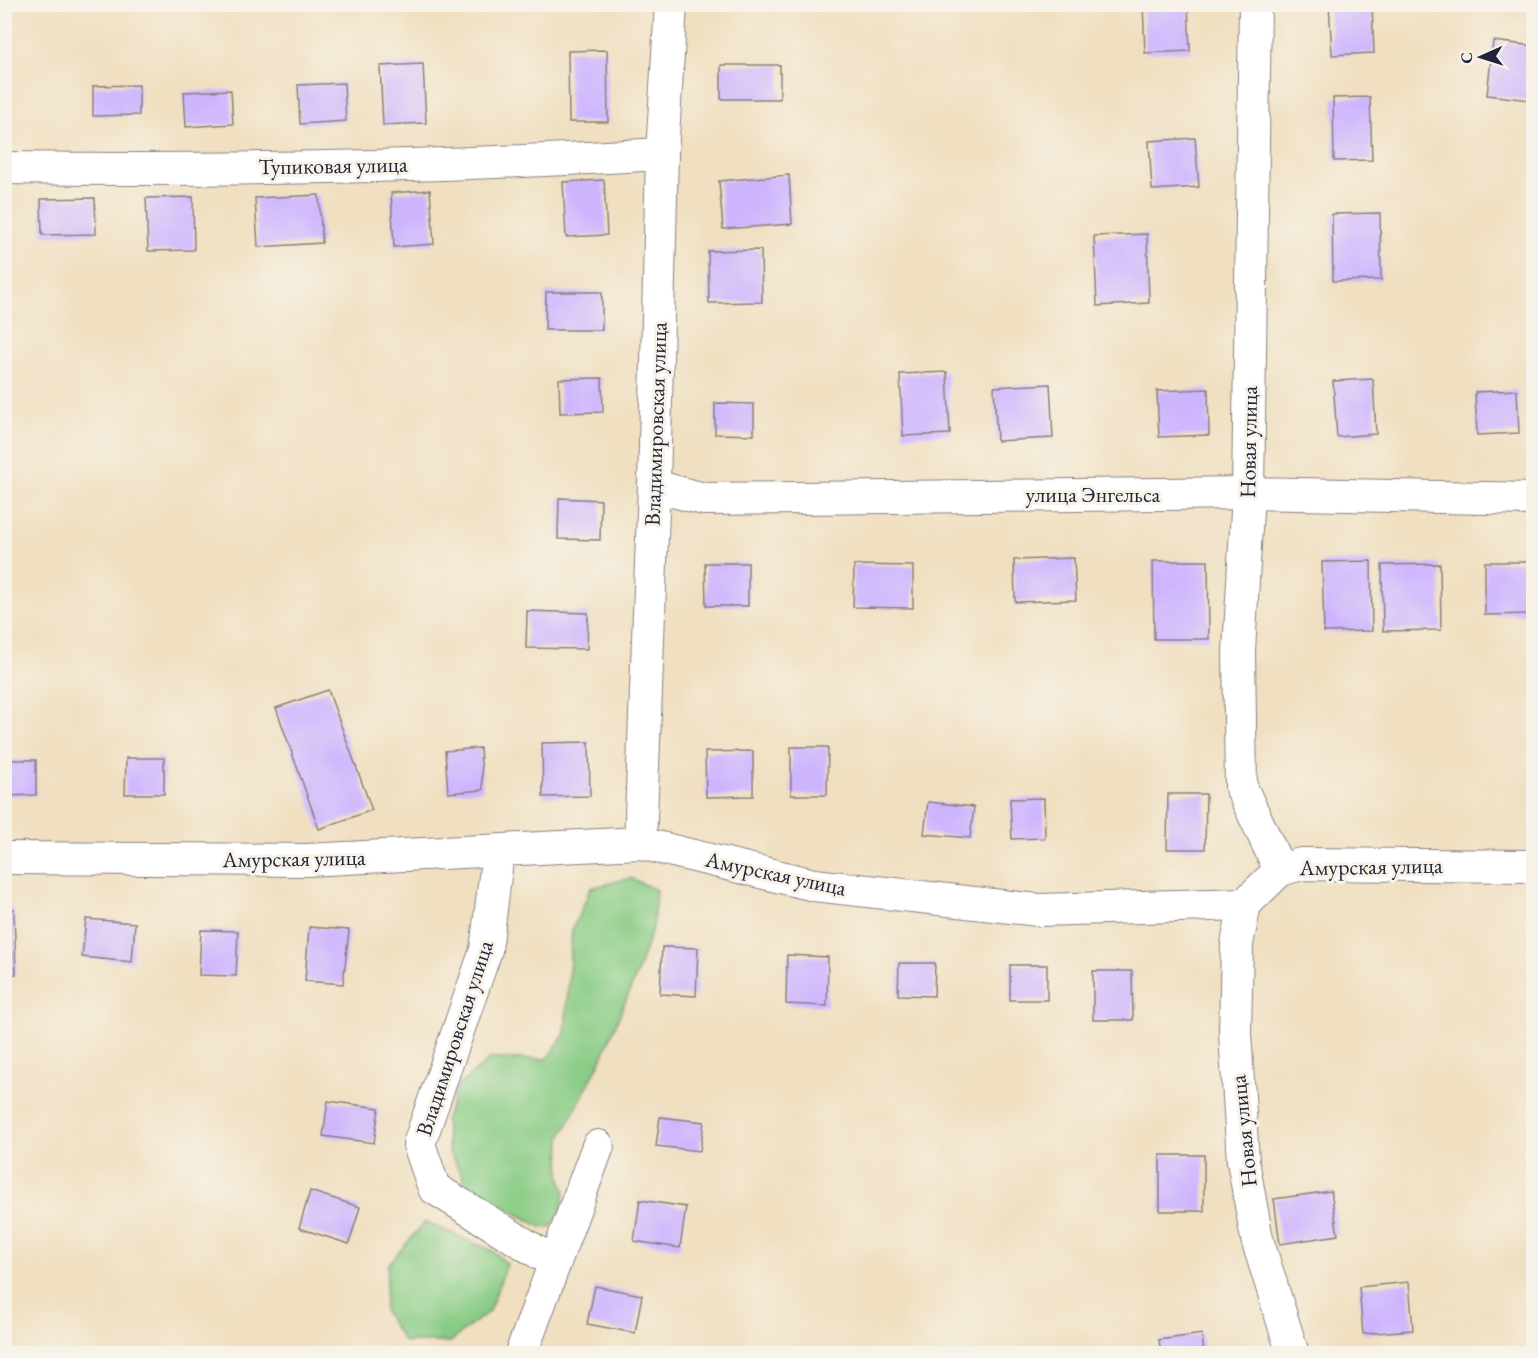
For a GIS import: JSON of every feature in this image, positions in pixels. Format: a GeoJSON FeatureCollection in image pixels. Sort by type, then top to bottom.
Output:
{"type":"FeatureCollection","features":[{"type":"Feature","properties":{"kind":"street","name":"Владимировская улица"},"geometry":{"type":"LineString","coordinates":[[639,843],[654,486],[662,154],[671,4]]}},
{"type":"Feature","properties":{"kind":"street","name":"Новая улица"},"geometry":{"type":"LineString","coordinates":[[1255,4],[1248,493],[1239,651],[1241,787],[1280,870]]}},
{"type":"Feature","properties":{"kind":"street","name":"Тупиковая улица"},"geometry":{"type":"LineString","coordinates":[[4,168],[105,170],[526,162],[662,154]]}},
{"type":"Feature","properties":{"kind":"street","name":"улица Энгельса"},"geometry":{"type":"LineString","coordinates":[[654,486],[704,499],[1248,493],[1533,499]]}},
{"type":"Feature","properties":{"kind":"street","name":"Амурская улица"},"geometry":{"type":"LineString","coordinates":[[4,858],[306,860],[639,843],[814,885],[1038,910],[1245,903],[1280,870],[1301,864],[1533,866]]}},
{"type":"Feature","properties":{"kind":"street","name":"Владимировская улица"},"geometry":{"type":"LineString","coordinates":[[498,852],[486,950],[419,1144],[434,1188],[555,1263]]}},
{"type":"Feature","properties":{"kind":"street","name":"Новая улица"},"geometry":{"type":"LineString","coordinates":[[1245,903],[1237,944],[1234,1033],[1243,1161],[1257,1239],[1293,1353]]}},
{"type":"Feature","properties":{"kind":"street"},"geometry":{"type":"LineString","coordinates":[[521,1353],[598,1146]]}},
{"type":"Feature","properties":{"kind":"green space"},"geometry":{"type":"Polygon","coordinates":[[[630,878],[656,890],[653,926],[636,976],[600,1062],[561,1137],[560,1174],[565,1193],[560,1213],[550,1228],[541,1227],[469,1187],[449,1152],[445,1121],[457,1087],[490,1059],[547,1059],[565,1034],[572,930],[591,888],[630,878]]]}},
{"type":"Feature","properties":{"kind":"green space"},"geometry":{"type":"Polygon","coordinates":[[[425,1222],[493,1251],[507,1264],[489,1311],[450,1342],[404,1342],[384,1311],[388,1265],[425,1222]]]}},
{"type":"Feature","properties":{"kind":"building"},"geometry":{"type":"Polygon","coordinates":[[[1143,4],[1188,4],[1190,51],[1145,53],[1143,4]]]}},
{"type":"Feature","properties":{"kind":"building"},"geometry":{"type":"Polygon","coordinates":[[[1329,4],[1372,4],[1374,53],[1332,55],[1329,4]]]}},
{"type":"Feature","properties":{"kind":"building"},"geometry":{"type":"Polygon","coordinates":[[[1493,41],[1534,46],[1530,100],[1487,95],[1493,41]]]}},
{"type":"Feature","properties":{"kind":"building"},"geometry":{"type":"Polygon","coordinates":[[[607,50],[608,122],[569,122],[568,51],[607,50]]]}},
{"type":"Feature","properties":{"kind":"building"},"geometry":{"type":"Polygon","coordinates":[[[423,64],[426,123],[383,125],[380,66],[423,64]]]}},
{"type":"Feature","properties":{"kind":"building"},"geometry":{"type":"Polygon","coordinates":[[[721,65],[780,65],[780,99],[721,99],[721,65]]]}},
{"type":"Feature","properties":{"kind":"building"},"geometry":{"type":"Polygon","coordinates":[[[344,83],[346,121],[300,124],[298,85],[344,83]]]}},
{"type":"Feature","properties":{"kind":"building"},"geometry":{"type":"Polygon","coordinates":[[[139,85],[139,115],[93,116],[93,86],[139,85]]]}},
{"type":"Feature","properties":{"kind":"building"},"geometry":{"type":"Polygon","coordinates":[[[231,90],[233,124],[186,127],[184,92],[231,90]]]}},
{"type":"Feature","properties":{"kind":"building"},"geometry":{"type":"Polygon","coordinates":[[[1370,97],[1372,160],[1334,161],[1333,98],[1370,97]]]}},
{"type":"Feature","properties":{"kind":"building"},"geometry":{"type":"Polygon","coordinates":[[[1195,138],[1199,187],[1152,190],[1149,141],[1195,138]]]}},
{"type":"Feature","properties":{"kind":"building"},"geometry":{"type":"Polygon","coordinates":[[[789,175],[792,224],[723,229],[719,181],[789,175]]]}},
{"type":"Feature","properties":{"kind":"building"},"geometry":{"type":"Polygon","coordinates":[[[604,180],[607,235],[566,237],[563,182],[604,180]]]}},
{"type":"Feature","properties":{"kind":"building"},"geometry":{"type":"Polygon","coordinates":[[[430,190],[434,244],[394,247],[391,193],[430,190]]]}},
{"type":"Feature","properties":{"kind":"building"},"geometry":{"type":"Polygon","coordinates":[[[319,195],[322,243],[258,247],[255,198],[319,195]]]}},
{"type":"Feature","properties":{"kind":"building"},"geometry":{"type":"Polygon","coordinates":[[[193,197],[194,250],[148,251],[146,198],[193,197]]]}},
{"type":"Feature","properties":{"kind":"building"},"geometry":{"type":"Polygon","coordinates":[[[95,198],[96,234],[42,235],[41,199],[95,198]]]}},
{"type":"Feature","properties":{"kind":"building"},"geometry":{"type":"Polygon","coordinates":[[[1380,213],[1381,280],[1333,281],[1332,214],[1380,213]]]}},
{"type":"Feature","properties":{"kind":"building"},"geometry":{"type":"Polygon","coordinates":[[[1147,234],[1149,303],[1097,306],[1094,236],[1147,234]]]}},
{"type":"Feature","properties":{"kind":"building"},"geometry":{"type":"Polygon","coordinates":[[[761,250],[762,302],[709,303],[708,251],[761,250]]]}},
{"type":"Feature","properties":{"kind":"building"},"geometry":{"type":"Polygon","coordinates":[[[546,292],[602,292],[602,330],[545,330],[546,292]]]}},
{"type":"Feature","properties":{"kind":"building"},"geometry":{"type":"Polygon","coordinates":[[[947,372],[950,434],[903,436],[900,374],[947,372]]]}},
{"type":"Feature","properties":{"kind":"building"},"geometry":{"type":"Polygon","coordinates":[[[602,378],[603,412],[560,413],[559,379],[602,378]]]}},
{"type":"Feature","properties":{"kind":"building"},"geometry":{"type":"Polygon","coordinates":[[[1373,379],[1376,434],[1337,437],[1333,381],[1373,379]]]}},
{"type":"Feature","properties":{"kind":"building"},"geometry":{"type":"Polygon","coordinates":[[[1050,384],[1053,438],[997,441],[994,387],[1050,384]]]}},
{"type":"Feature","properties":{"kind":"building"},"geometry":{"type":"Polygon","coordinates":[[[1208,389],[1209,435],[1159,437],[1157,391],[1208,389]]]}},
{"type":"Feature","properties":{"kind":"building"},"geometry":{"type":"Polygon","coordinates":[[[1517,390],[1519,433],[1477,435],[1475,392],[1517,390]]]}},
{"type":"Feature","properties":{"kind":"building"},"geometry":{"type":"Polygon","coordinates":[[[715,403],[754,404],[754,435],[715,434],[715,403]]]}},
{"type":"Feature","properties":{"kind":"building"},"geometry":{"type":"Polygon","coordinates":[[[559,498],[601,500],[600,540],[558,539],[559,498]]]}},
{"type":"Feature","properties":{"kind":"building"},"geometry":{"type":"Polygon","coordinates":[[[1074,558],[1076,600],[1015,602],[1014,560],[1074,558]]]}},
{"type":"Feature","properties":{"kind":"building"},"geometry":{"type":"Polygon","coordinates":[[[1153,561],[1208,561],[1209,639],[1154,639],[1153,561]]]}},
{"type":"Feature","properties":{"kind":"building"},"geometry":{"type":"Polygon","coordinates":[[[1371,561],[1372,631],[1324,632],[1322,562],[1371,561]]]}},
{"type":"Feature","properties":{"kind":"building"},"geometry":{"type":"Polygon","coordinates":[[[1485,562],[1534,562],[1534,614],[1485,615],[1485,562]]]}},
{"type":"Feature","properties":{"kind":"building"},"geometry":{"type":"Polygon","coordinates":[[[705,563],[748,563],[748,606],[706,606],[705,563]]]}},
{"type":"Feature","properties":{"kind":"building"},"geometry":{"type":"Polygon","coordinates":[[[1440,564],[1441,630],[1383,631],[1382,565],[1440,564]]]}},
{"type":"Feature","properties":{"kind":"building"},"geometry":{"type":"Polygon","coordinates":[[[854,565],[913,566],[913,608],[853,607],[854,565]]]}},
{"type":"Feature","properties":{"kind":"building"},"geometry":{"type":"Polygon","coordinates":[[[527,611],[588,613],[587,649],[526,648],[527,611]]]}},
{"type":"Feature","properties":{"kind":"building"},"geometry":{"type":"Polygon","coordinates":[[[328,690],[372,810],[319,829],[276,708],[328,690]]]}},
{"type":"Feature","properties":{"kind":"building"},"geometry":{"type":"Polygon","coordinates":[[[589,742],[590,796],[543,797],[542,743],[589,742]]]}},
{"type":"Feature","properties":{"kind":"building"},"geometry":{"type":"Polygon","coordinates":[[[791,747],[828,747],[827,795],[791,795],[791,747]]]}},
{"type":"Feature","properties":{"kind":"building"},"geometry":{"type":"Polygon","coordinates":[[[480,748],[483,790],[448,793],[445,751],[480,748]]]}},
{"type":"Feature","properties":{"kind":"building"},"geometry":{"type":"Polygon","coordinates":[[[753,751],[753,796],[706,797],[705,752],[753,751]]]}},
{"type":"Feature","properties":{"kind":"building"},"geometry":{"type":"Polygon","coordinates":[[[126,758],[164,758],[164,794],[125,794],[126,758]]]}},
{"type":"Feature","properties":{"kind":"building"},"geometry":{"type":"Polygon","coordinates":[[[4,760],[36,760],[36,795],[4,796],[4,760]]]}},
{"type":"Feature","properties":{"kind":"building"},"geometry":{"type":"Polygon","coordinates":[[[1168,794],[1206,794],[1205,849],[1167,849],[1168,794]]]}},
{"type":"Feature","properties":{"kind":"building"},"geometry":{"type":"Polygon","coordinates":[[[1044,798],[1045,838],[1012,839],[1010,799],[1044,798]]]}},
{"type":"Feature","properties":{"kind":"building"},"geometry":{"type":"Polygon","coordinates":[[[928,802],[974,807],[970,838],[924,834],[928,802]]]}},
{"type":"Feature","properties":{"kind":"building"},"geometry":{"type":"Polygon","coordinates":[[[14,909],[16,974],[4,975],[4,910],[14,909]]]}},
{"type":"Feature","properties":{"kind":"building"},"geometry":{"type":"Polygon","coordinates":[[[86,919],[135,923],[132,962],[82,957],[86,919]]]}},
{"type":"Feature","properties":{"kind":"building"},"geometry":{"type":"Polygon","coordinates":[[[309,927],[349,930],[343,984],[305,981],[309,927]]]}},
{"type":"Feature","properties":{"kind":"building"},"geometry":{"type":"Polygon","coordinates":[[[201,930],[238,931],[236,976],[199,975],[201,930]]]}},
{"type":"Feature","properties":{"kind":"building"},"geometry":{"type":"Polygon","coordinates":[[[662,947],[698,948],[696,996],[660,994],[662,947]]]}},
{"type":"Feature","properties":{"kind":"building"},"geometry":{"type":"Polygon","coordinates":[[[787,955],[828,957],[827,1006],[786,1004],[787,955]]]}},
{"type":"Feature","properties":{"kind":"building"},"geometry":{"type":"Polygon","coordinates":[[[899,963],[935,963],[934,996],[898,995],[899,963]]]}},
{"type":"Feature","properties":{"kind":"building"},"geometry":{"type":"Polygon","coordinates":[[[1010,965],[1047,965],[1047,1000],[1010,1000],[1010,965]]]}},
{"type":"Feature","properties":{"kind":"building"},"geometry":{"type":"Polygon","coordinates":[[[1093,971],[1132,971],[1133,1020],[1093,1020],[1093,971]]]}},
{"type":"Feature","properties":{"kind":"building"},"geometry":{"type":"Polygon","coordinates":[[[328,1101],[379,1108],[374,1143],[323,1136],[328,1101]]]}},
{"type":"Feature","properties":{"kind":"building"},"geometry":{"type":"Polygon","coordinates":[[[660,1117],[704,1122],[700,1151],[656,1146],[660,1117]]]}},
{"type":"Feature","properties":{"kind":"building"},"geometry":{"type":"Polygon","coordinates":[[[1160,1155],[1204,1155],[1204,1211],[1160,1211],[1160,1155]]]}},
{"type":"Feature","properties":{"kind":"building"},"geometry":{"type":"Polygon","coordinates":[[[310,1191],[360,1207],[349,1244],[299,1228],[310,1191]]]}},
{"type":"Feature","properties":{"kind":"building"},"geometry":{"type":"Polygon","coordinates":[[[1331,1191],[1338,1235],[1280,1244],[1274,1199],[1331,1191]]]}},
{"type":"Feature","properties":{"kind":"building"},"geometry":{"type":"Polygon","coordinates":[[[640,1200],[686,1207],[680,1248],[634,1241],[640,1200]]]}},
{"type":"Feature","properties":{"kind":"building"},"geometry":{"type":"Polygon","coordinates":[[[1409,1282],[1413,1330],[1363,1334],[1359,1287],[1409,1282]]]}},
{"type":"Feature","properties":{"kind":"building"},"geometry":{"type":"Polygon","coordinates":[[[595,1286],[642,1295],[635,1333],[587,1324],[595,1286]]]}},
{"type":"Feature","properties":{"kind":"building"},"geometry":{"type":"Polygon","coordinates":[[[1202,1334],[1204,1354],[1161,1354],[1159,1340],[1202,1334]]]}}]}
